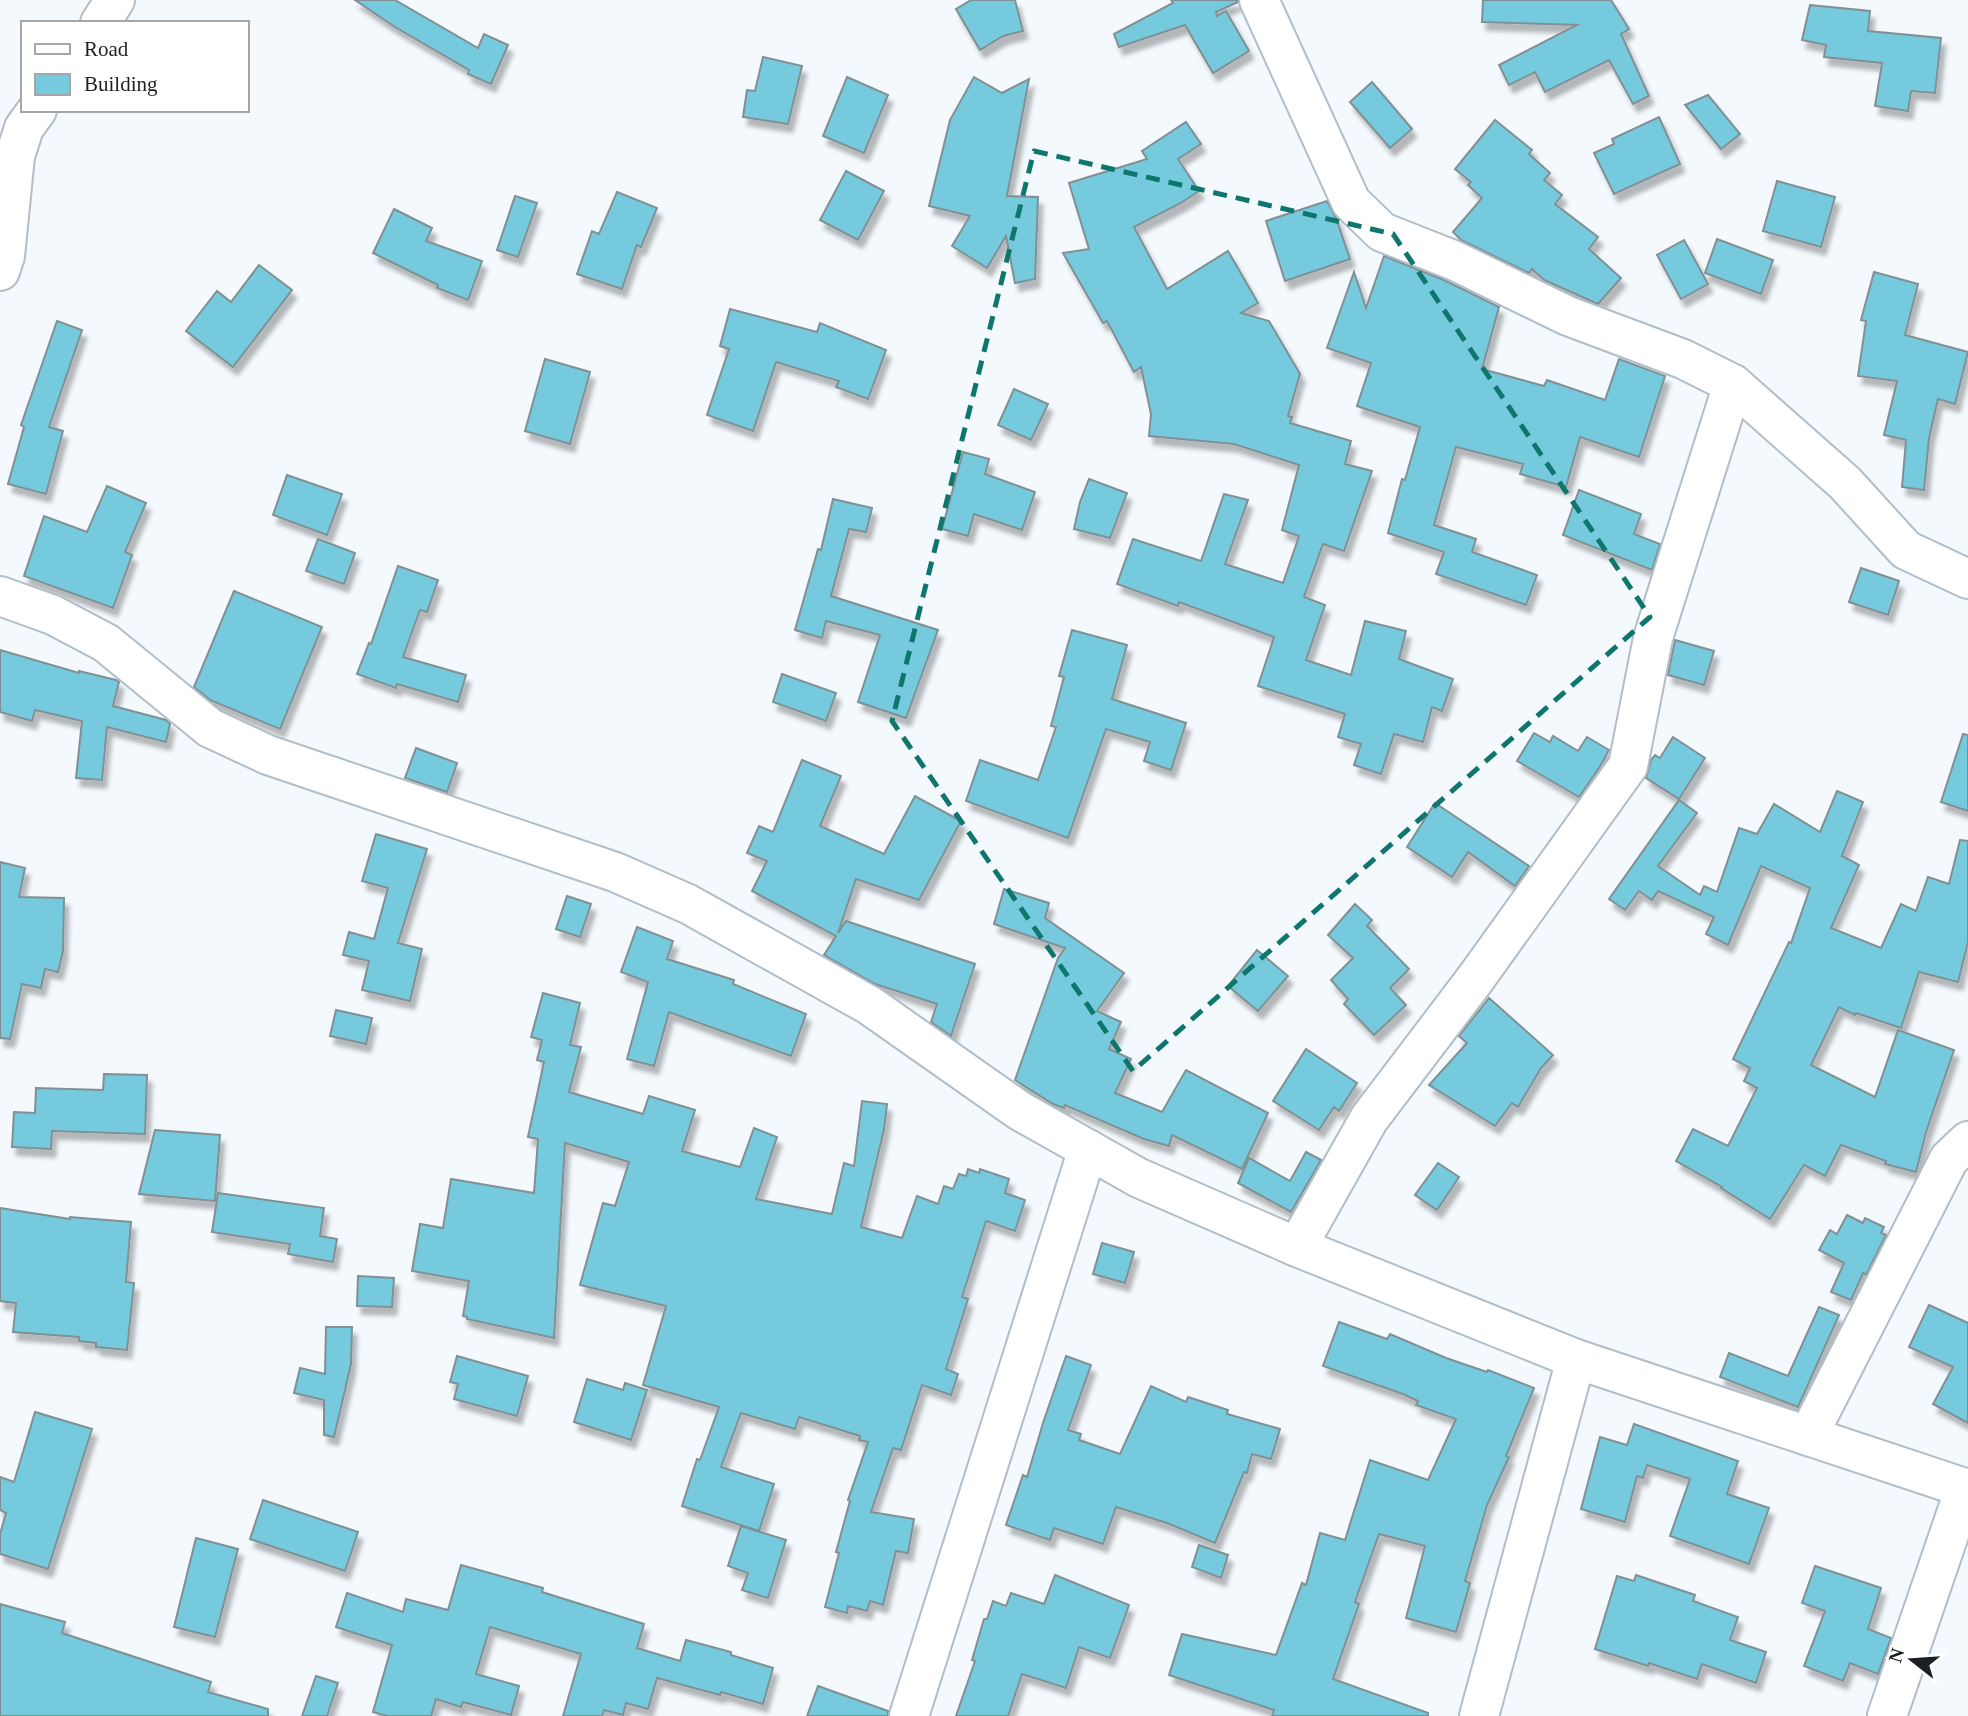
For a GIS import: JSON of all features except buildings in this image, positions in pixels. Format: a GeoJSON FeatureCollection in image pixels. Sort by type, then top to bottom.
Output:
{"type":"FeatureCollection","features":[{"type":"Feature","properties":{"kind":"street"},"geometry":{"type":"LineString","coordinates":[[101,21],[115,0]]}},
{"type":"Feature","properties":{"kind":"street"},"geometry":{"type":"LineString","coordinates":[[1259,0],[1351,202],[1382,232],[1453,260],[1569,316],[1684,359],[1733,384],[1845,483],[1906,550],[1968,579]]}},
{"type":"Feature","properties":{"kind":"street"},"geometry":{"type":"LineString","coordinates":[[0,271],[5,256],[15,156],[24,128],[36,112]]}},
{"type":"Feature","properties":{"kind":"street"},"geometry":{"type":"LineString","coordinates":[[1297,1247],[1369,1119],[1476,978],[1628,766],[1653,638],[1733,384]]}},
{"type":"Feature","properties":{"kind":"street"},"geometry":{"type":"LineString","coordinates":[[0,596],[53,615],[106,643],[210,728],[268,755],[615,872],[688,904],[869,1005],[1020,1111],[1139,1178],[1297,1247],[1576,1359],[1966,1489],[1886,1716]]}},
{"type":"Feature","properties":{"kind":"street"},"geometry":{"type":"LineString","coordinates":[[1808,1436],[1948,1159],[1968,1140]]}},
{"type":"Feature","properties":{"kind":"street"},"geometry":{"type":"LineString","coordinates":[[909,1716],[1088,1149]]}},
{"type":"Feature","properties":{"kind":"street"},"geometry":{"type":"LineString","coordinates":[[1479,1716],[1576,1359]]}},
{"type":"Feature","properties":{"kind":"highlighted area"},"geometry":{"type":"Polygon","coordinates":[[[1034,151],[1393,234],[1650,617],[1133,1071],[892,721],[1034,151]]]}}]}
